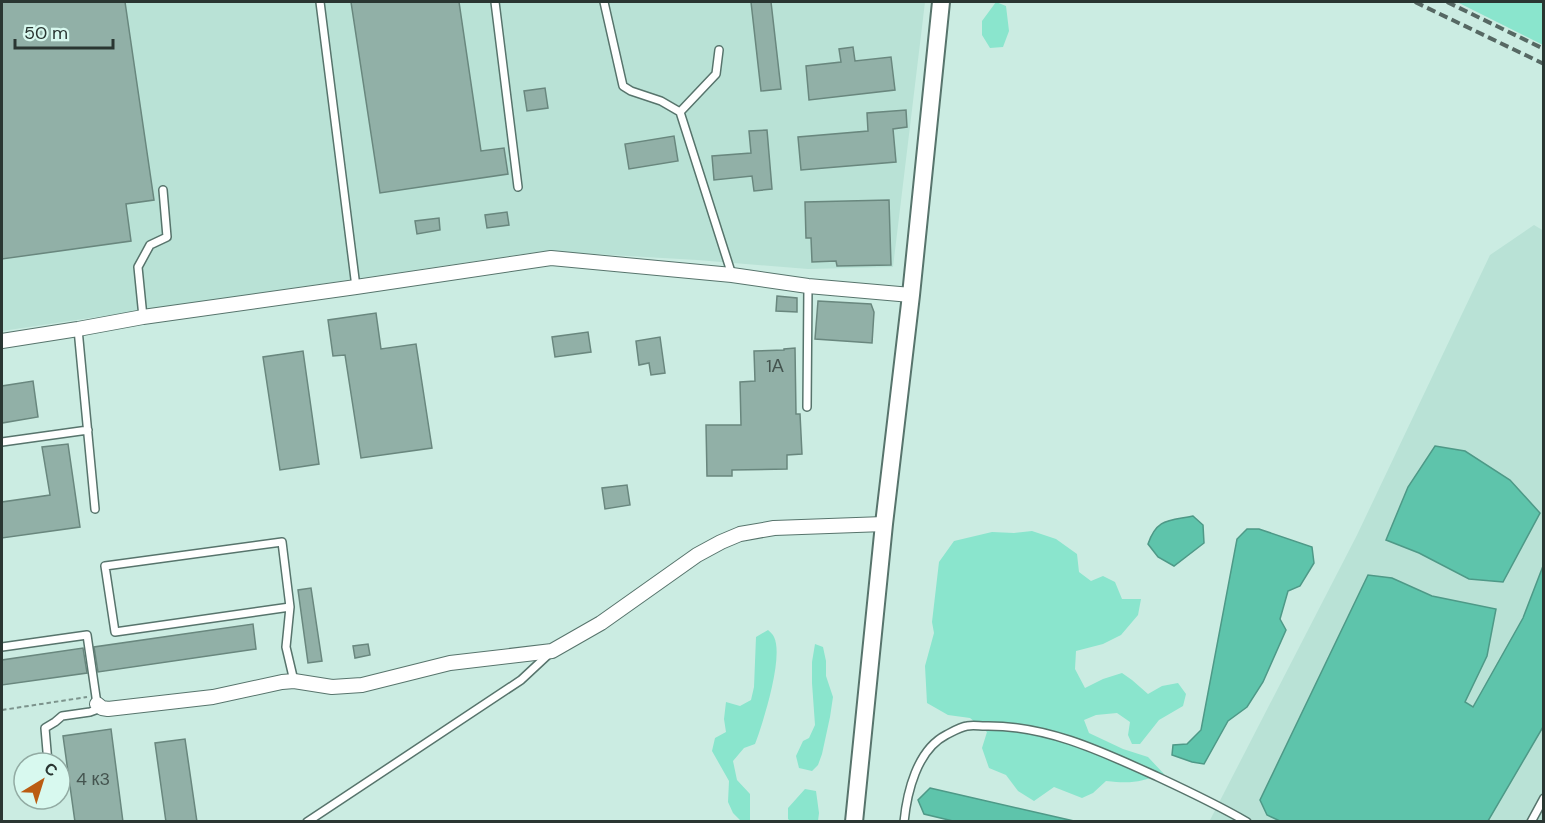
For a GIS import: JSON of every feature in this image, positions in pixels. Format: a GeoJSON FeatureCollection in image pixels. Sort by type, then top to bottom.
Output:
{"type":"FeatureCollection","features":[{"type":"Feature","properties":{"kind":"street"},"geometry":{"type":"LineString","coordinates":[[854,822],[941,2]]}},
{"type":"Feature","properties":{"kind":"street"},"geometry":{"type":"LineString","coordinates":[[2,341],[143,316],[551,258],[911,295]]}},
{"type":"Feature","properties":{"kind":"street"},"geometry":{"type":"LineString","coordinates":[[98,702],[108,709],[213,697],[294,681],[332,687],[362,685],[450,663],[552,651],[602,623],[697,555],[740,534],[774,528],[884,524]]}},
{"type":"Feature","properties":{"kind":"lane"},"geometry":{"type":"LineString","coordinates":[[320,2],[356,287]]}},
{"type":"Feature","properties":{"kind":"lane"},"geometry":{"type":"LineString","coordinates":[[495,2],[518,187]]}},
{"type":"Feature","properties":{"kind":"lane"},"geometry":{"type":"LineString","coordinates":[[604,2],[622,86],[661,101],[680,112],[732,275]]}},
{"type":"Feature","properties":{"kind":"lane"},"geometry":{"type":"LineString","coordinates":[[680,112],[716,74],[719,50]]}},
{"type":"Feature","properties":{"kind":"lane"},"geometry":{"type":"LineString","coordinates":[[143,316],[138,267],[150,245],[167,237],[163,190]]}},
{"type":"Feature","properties":{"kind":"lane"},"geometry":{"type":"LineString","coordinates":[[807,407],[808,286]]}},
{"type":"Feature","properties":{"kind":"lane"},"geometry":{"type":"LineString","coordinates":[[78,329],[95,509]]}},
{"type":"Feature","properties":{"kind":"lane"},"geometry":{"type":"LineString","coordinates":[[2,442],[88,430]]}},
{"type":"Feature","properties":{"kind":"lane"},"geometry":{"type":"LineString","coordinates":[[290,607],[115,632],[105,567],[282,542],[290,607],[286,647],[294,681]]}},
{"type":"Feature","properties":{"kind":"lane"},"geometry":{"type":"LineString","coordinates":[[2,647],[87,635],[98,702],[90,712],[62,716],[45,728],[47,751]]}},
{"type":"Feature","properties":{"kind":"lane"},"geometry":{"type":"LineString","coordinates":[[307,822],[521,680],[552,651]]}},
{"type":"Feature","properties":{"kind":"lane"},"geometry":{"type":"LineString","coordinates":[[904,822],[907,799],[916,770],[928,751],[944,736],[966,726],[1006,726],[1068,738],[1217,804],[1247,822]]}},
{"type":"Feature","properties":{"kind":"lane"},"geometry":{"type":"LineString","coordinates":[[1531,822],[1544,798]]}},
{"type":"Feature","properties":{"kind":"path"},"geometry":{"type":"LineString","coordinates":[[2,710],[98,702]]}},
{"type":"Feature","properties":{"kind":"shaded area"},"geometry":{"type":"Polygon","coordinates":[[[2,2],[925,2],[893,267],[808,269],[543,251],[2,331],[2,2]]]}},
{"type":"Feature","properties":{"kind":"shaded area"},"geometry":{"type":"Polygon","coordinates":[[[996,2],[1006,6],[1009,31],[1003,47],[990,48],[982,35],[982,21],[996,2]]]}},
{"type":"Feature","properties":{"kind":"shaded area"},"geometry":{"type":"Polygon","coordinates":[[[1457,2],[1543,2],[1543,45],[1457,2]]]}},
{"type":"Feature","properties":{"kind":"shaded area"},"geometry":{"type":"Polygon","coordinates":[[[1534,225],[1544,231],[1543,821],[1209,822],[1357,535],[1490,255],[1534,225]]]}},
{"type":"Feature","properties":{"kind":"shaded area"},"geometry":{"type":"Polygon","coordinates":[[[1435,446],[1465,451],[1510,480],[1540,513],[1503,582],[1469,579],[1419,553],[1386,540],[1408,487],[1435,446]]]}},
{"type":"Feature","properties":{"kind":"shaded area"},"geometry":{"type":"Polygon","coordinates":[[[1193,516],[1203,525],[1204,543],[1174,566],[1158,557],[1148,544],[1155,529],[1165,522],[1193,516]]]}},
{"type":"Feature","properties":{"kind":"shaded area"},"geometry":{"type":"Polygon","coordinates":[[[1247,529],[1259,529],[1312,547],[1314,563],[1300,586],[1288,591],[1280,619],[1286,630],[1263,682],[1247,707],[1228,721],[1204,764],[1192,762],[1172,755],[1173,745],[1187,744],[1201,730],[1237,539],[1247,529]]]}},
{"type":"Feature","properties":{"kind":"shaded area"},"geometry":{"type":"Polygon","coordinates":[[[1032,531],[1056,539],[1077,554],[1079,572],[1091,581],[1103,576],[1115,582],[1122,599],[1141,599],[1138,615],[1121,635],[1103,644],[1076,651],[1075,669],[1085,688],[1122,673],[1148,694],[1162,686],[1178,683],[1186,694],[1183,706],[1159,720],[1140,744],[1132,744],[1128,735],[1130,722],[1117,713],[1096,715],[1084,720],[1089,733],[1123,749],[1148,757],[1164,774],[1135,782],[1106,781],[1093,793],[1082,798],[1054,787],[1034,801],[1018,791],[1006,775],[989,768],[982,748],[987,732],[970,718],[948,715],[927,703],[925,666],[934,633],[932,622],[939,562],[954,541],[992,532],[1032,531]]]}},
{"type":"Feature","properties":{"kind":"shaded area"},"geometry":{"type":"Polygon","coordinates":[[[1543,566],[1543,727],[1488,821],[1282,822],[1267,815],[1260,800],[1368,575],[1392,578],[1432,596],[1496,609],[1487,656],[1465,702],[1473,707],[1523,618],[1543,566]]]}},
{"type":"Feature","properties":{"kind":"shaded area"},"geometry":{"type":"Polygon","coordinates":[[[768,630],[774,637],[776,659],[767,706],[755,744],[744,748],[733,761],[737,780],[750,794],[750,821],[739,821],[728,802],[729,781],[712,751],[715,738],[726,732],[724,719],[726,702],[740,706],[751,700],[754,687],[756,637],[768,630]]]}},
{"type":"Feature","properties":{"kind":"shaded area"},"geometry":{"type":"Polygon","coordinates":[[[815,644],[823,647],[826,676],[833,697],[822,754],[818,765],[812,771],[799,768],[796,756],[803,741],[809,738],[815,725],[812,662],[815,644]]]}},
{"type":"Feature","properties":{"kind":"shaded area"},"geometry":{"type":"Polygon","coordinates":[[[930,788],[1074,821],[957,822],[924,814],[918,800],[930,788]]]}},
{"type":"Feature","properties":{"kind":"shaded area"},"geometry":{"type":"Polygon","coordinates":[[[805,789],[816,791],[818,821],[790,821],[788,808],[805,789]]]}},
{"type":"Feature","properties":{"kind":"building"},"geometry":{"type":"Polygon","coordinates":[[[2,2],[125,2],[154,200],[126,204],[131,241],[2,259],[2,2]]]}},
{"type":"Feature","properties":{"kind":"building"},"geometry":{"type":"Polygon","coordinates":[[[351,2],[459,2],[481,151],[504,148],[508,174],[380,193],[351,2]]]}},
{"type":"Feature","properties":{"kind":"building"},"geometry":{"type":"Polygon","coordinates":[[[751,2],[771,2],[781,89],[761,91],[751,2]]]}},
{"type":"Feature","properties":{"kind":"building"},"geometry":{"type":"Polygon","coordinates":[[[853,47],[855,61],[891,57],[895,90],[809,100],[806,66],[841,62],[839,49],[853,47]]]}},
{"type":"Feature","properties":{"kind":"building"},"geometry":{"type":"Polygon","coordinates":[[[545,88],[548,108],[527,111],[524,91],[545,88]]]}},
{"type":"Feature","properties":{"kind":"building"},"geometry":{"type":"Polygon","coordinates":[[[906,110],[907,127],[893,129],[896,162],[801,170],[798,137],[868,131],[867,113],[906,110]]]}},
{"type":"Feature","properties":{"kind":"building"},"geometry":{"type":"Polygon","coordinates":[[[767,130],[772,189],[754,191],[752,176],[714,180],[712,156],[751,153],[749,131],[767,130]]]}},
{"type":"Feature","properties":{"kind":"building"},"geometry":{"type":"Polygon","coordinates":[[[674,136],[678,161],[629,169],[625,144],[674,136]]]}},
{"type":"Feature","properties":{"kind":"building"},"geometry":{"type":"Polygon","coordinates":[[[889,200],[891,265],[837,266],[836,261],[812,262],[811,238],[806,238],[805,202],[889,200]]]}},
{"type":"Feature","properties":{"kind":"building"},"geometry":{"type":"Polygon","coordinates":[[[507,212],[509,225],[487,228],[485,215],[507,212]]]}},
{"type":"Feature","properties":{"kind":"building"},"geometry":{"type":"Polygon","coordinates":[[[439,218],[440,230],[417,234],[415,221],[439,218]]]}},
{"type":"Feature","properties":{"kind":"building"},"geometry":{"type":"Polygon","coordinates":[[[777,296],[797,298],[797,312],[776,311],[777,296]]]}},
{"type":"Feature","properties":{"kind":"building"},"geometry":{"type":"Polygon","coordinates":[[[818,301],[871,304],[874,312],[872,343],[815,339],[818,301]]]}},
{"type":"Feature","properties":{"kind":"building"},"geometry":{"type":"Polygon","coordinates":[[[376,313],[381,349],[416,344],[432,448],[361,458],[345,355],[333,356],[328,320],[376,313]]]}},
{"type":"Feature","properties":{"kind":"building"},"geometry":{"type":"Polygon","coordinates":[[[588,332],[591,352],[555,357],[552,337],[588,332]]]}},
{"type":"Feature","properties":{"kind":"building"},"geometry":{"type":"Polygon","coordinates":[[[660,337],[665,373],[651,375],[649,363],[639,365],[636,341],[660,337]]]}},
{"type":"Feature","properties":{"kind":"building"},"geometry":{"type":"Polygon","coordinates":[[[795,348],[796,414],[800,414],[802,454],[787,455],[787,469],[732,470],[732,476],[707,476],[706,425],[741,425],[740,382],[755,381],[754,351],[795,348]]]}},
{"type":"Feature","properties":{"kind":"building"},"geometry":{"type":"Polygon","coordinates":[[[303,351],[319,464],[280,470],[263,357],[303,351]]]}},
{"type":"Feature","properties":{"kind":"building"},"geometry":{"type":"Polygon","coordinates":[[[33,381],[38,417],[2,423],[2,386],[33,381]]]}},
{"type":"Feature","properties":{"kind":"building"},"geometry":{"type":"Polygon","coordinates":[[[68,444],[80,527],[2,538],[2,502],[50,495],[42,447],[68,444]]]}},
{"type":"Feature","properties":{"kind":"building"},"geometry":{"type":"Polygon","coordinates":[[[627,485],[630,505],[605,509],[602,488],[627,485]]]}},
{"type":"Feature","properties":{"kind":"building"},"geometry":{"type":"Polygon","coordinates":[[[311,588],[322,661],[308,663],[298,590],[311,588]]]}},
{"type":"Feature","properties":{"kind":"building"},"geometry":{"type":"Polygon","coordinates":[[[253,624],[256,649],[98,672],[94,647],[253,624]]]}},
{"type":"Feature","properties":{"kind":"building"},"geometry":{"type":"Polygon","coordinates":[[[368,644],[370,655],[355,658],[353,646],[368,644]]]}},
{"type":"Feature","properties":{"kind":"building"},"geometry":{"type":"Polygon","coordinates":[[[83,648],[87,673],[2,685],[2,660],[83,648]]]}},
{"type":"Feature","properties":{"kind":"building"},"geometry":{"type":"Polygon","coordinates":[[[111,729],[123,822],[75,822],[72,800],[72,751],[65,751],[63,736],[111,729]]]}},
{"type":"Feature","properties":{"kind":"building"},"geometry":{"type":"Polygon","coordinates":[[[185,739],[197,822],[166,822],[155,743],[185,739]]]}},
{"type":"Feature","properties":{"kind":"railway"},"geometry":{"type":"LineString","coordinates":[[1415,2],[1544,64]]}},
{"type":"Feature","properties":{"kind":"railway"},"geometry":{"type":"LineString","coordinates":[[1447,2],[1544,49]]}}]}
